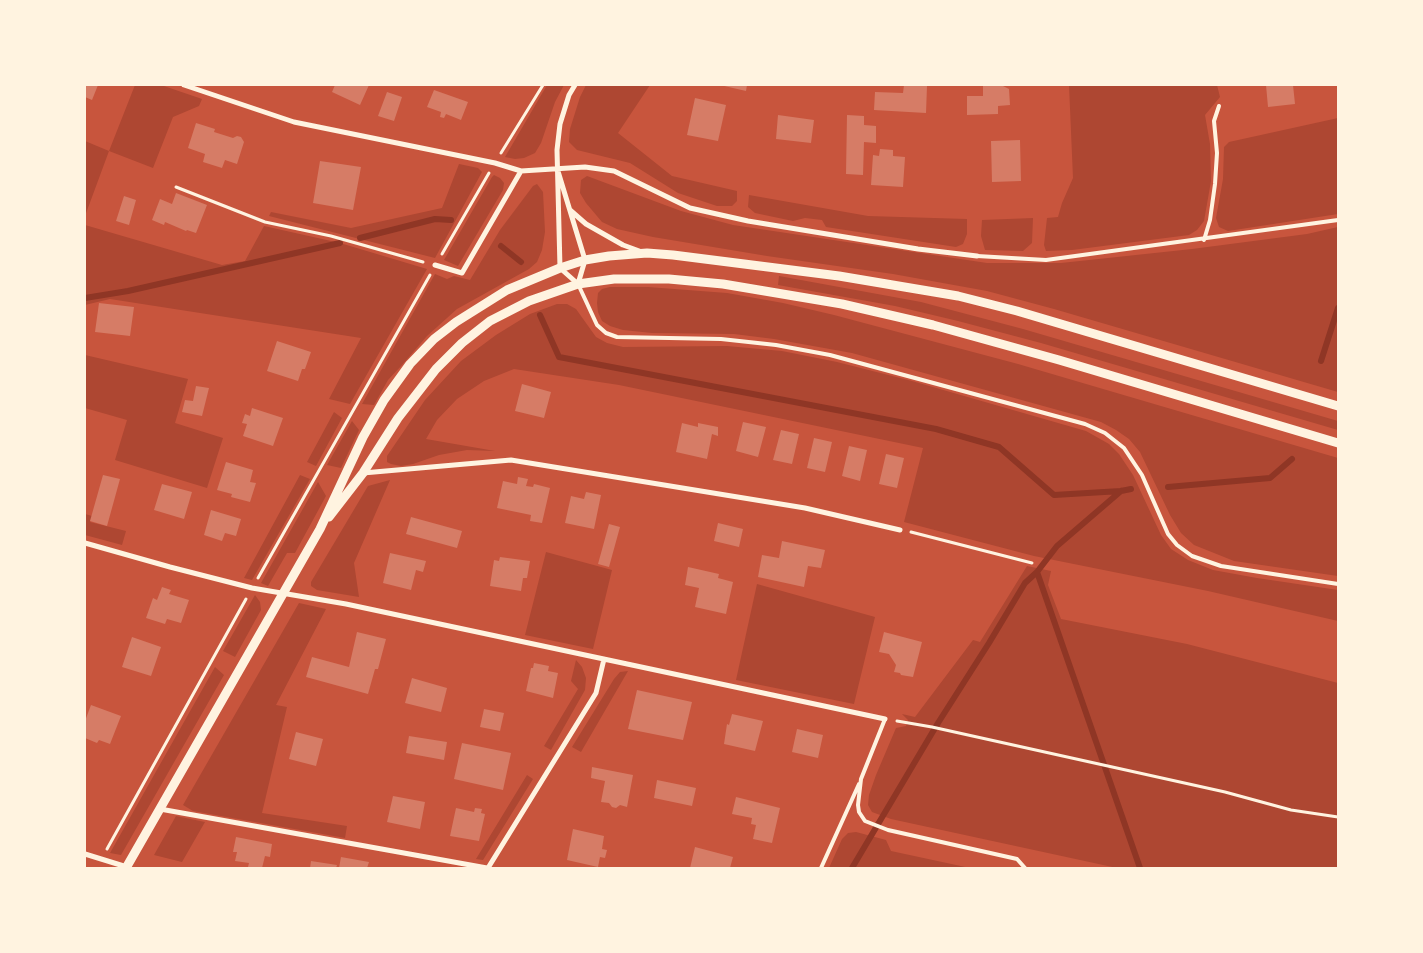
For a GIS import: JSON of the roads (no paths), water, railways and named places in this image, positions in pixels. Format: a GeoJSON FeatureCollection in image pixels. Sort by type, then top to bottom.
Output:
{"type":"FeatureCollection","features":[{"type":"Feature","properties":{"kind":"street"},"geometry":{"type":"LineString","coordinates":[[184,85],[294,122],[495,163],[521,171],[585,167],[614,171],[690,208],[748,221],[918,249],[977,256]]}},
{"type":"Feature","properties":{"kind":"street"},"geometry":{"type":"LineString","coordinates":[[575,85],[569,95],[560,124],[557,168],[560,268],[578,284]]}},
{"type":"Feature","properties":{"kind":"street"},"geometry":{"type":"LineString","coordinates":[[557,168],[585,260],[578,284]]}},
{"type":"Feature","properties":{"kind":"street"},"geometry":{"type":"LineString","coordinates":[[435,265],[462,273],[521,171]]}},
{"type":"Feature","properties":{"kind":"street"},"geometry":{"type":"LineString","coordinates":[[570,210],[593,228],[623,245],[647,253]]}},
{"type":"Feature","properties":{"kind":"street"},"geometry":{"type":"LineString","coordinates":[[85,854],[127,867],[320,529],[363,437],[384,400],[410,364],[434,339],[456,322],[507,290],[560,268],[585,260],[647,253],[839,276],[958,296],[1018,311],[1338,406]]}},
{"type":"Feature","properties":{"kind":"street"},"geometry":{"type":"LineString","coordinates":[[320,529],[363,473],[398,418],[436,369],[462,343],[490,321],[529,301],[578,284],[614,278],[669,279],[723,284],[842,304],[933,325],[1059,360],[1338,443]]}},
{"type":"Feature","properties":{"kind":"street"},"geometry":{"type":"LineString","coordinates":[[363,473],[511,460],[805,508],[900,530]]}},
{"type":"Feature","properties":{"kind":"street"},"geometry":{"type":"LineString","coordinates":[[85,542],[170,567],[252,588],[346,604],[885,719]]}},
{"type":"Feature","properties":{"kind":"street"},"geometry":{"type":"LineString","coordinates":[[160,809],[487,868],[596,693],[604,659]]}},
{"type":"Feature","properties":{"kind":"lane"},"geometry":{"type":"LineString","coordinates":[[1204,240],[1210,220],[1215,184],[1217,153],[1214,121],[1219,106]]}},
{"type":"Feature","properties":{"kind":"lane"},"geometry":{"type":"LineString","coordinates":[[977,256],[1046,260],[1204,240],[1338,220]]}},
{"type":"Feature","properties":{"kind":"lane"},"geometry":{"type":"LineString","coordinates":[[578,284],[597,325],[606,334],[617,337],[721,339],[776,345],[830,355],[1085,424],[1104,433],[1124,448],[1142,475],[1168,534],[1177,545],[1192,556],[1221,566],[1338,584]]}},
{"type":"Feature","properties":{"kind":"lane"},"geometry":{"type":"LineString","coordinates":[[821,868],[861,780],[885,719]]}},
{"type":"Feature","properties":{"kind":"lane"},"geometry":{"type":"LineString","coordinates":[[861,780],[858,805],[859,812],[865,821],[888,830],[1018,859],[1025,868]]}},
{"type":"Feature","properties":{"kind":"waterway"},"geometry":{"type":"LineString","coordinates":[[360,238],[435,219],[451,220]]}},
{"type":"Feature","properties":{"kind":"waterway"},"geometry":{"type":"LineString","coordinates":[[85,298],[128,291],[340,243]]}},
{"type":"Feature","properties":{"kind":"waterway"},"geometry":{"type":"LineString","coordinates":[[501,246],[521,262]]}},
{"type":"Feature","properties":{"kind":"waterway"},"geometry":{"type":"LineString","coordinates":[[1321,361],[1338,308]]}},
{"type":"Feature","properties":{"kind":"waterway"},"geometry":{"type":"LineString","coordinates":[[540,315],[559,357],[936,429],[999,447],[1054,495],[1131,489]]}},
{"type":"Feature","properties":{"kind":"waterway"},"geometry":{"type":"LineString","coordinates":[[1168,487],[1270,478],[1292,459]]}},
{"type":"Feature","properties":{"kind":"waterway"},"geometry":{"type":"LineString","coordinates":[[852,868],[938,723],[1025,583],[1037,572],[1057,546],[1121,491]]}},
{"type":"Feature","properties":{"kind":"waterway"},"geometry":{"type":"LineString","coordinates":[[1037,572],[1140,868]]}}]}
